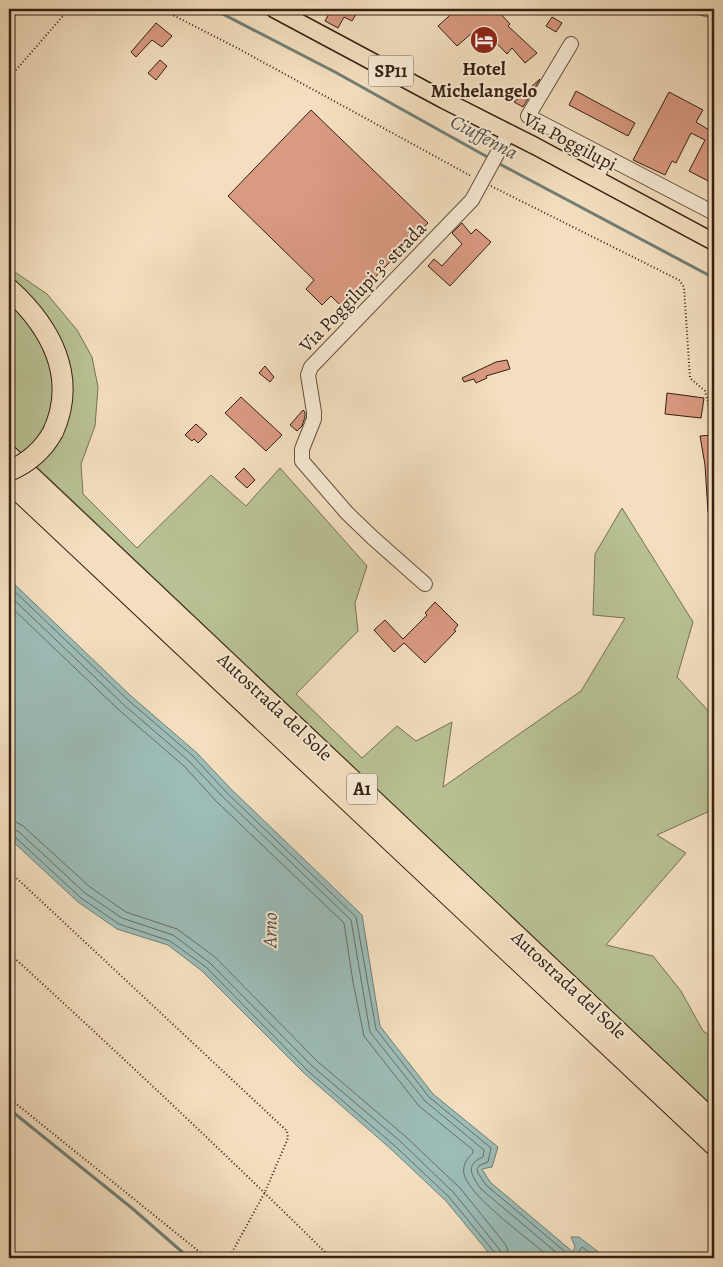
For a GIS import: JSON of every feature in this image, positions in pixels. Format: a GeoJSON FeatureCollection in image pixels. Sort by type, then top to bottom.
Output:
{"type":"FeatureCollection","features":[{"type":"Feature","properties":{"kind":"highway"},"geometry":{"type":"LineString","coordinates":[[9,289],[20,299],[41,325],[58,356],[64,395],[60,418],[48,441],[35,454],[9,471]]}},
{"type":"Feature","properties":{"kind":"highway","name":"Autostrada del Sole"},"geometry":{"type":"LineString","coordinates":[[9,456],[714,1122]]}},
{"type":"Feature","properties":{"kind":"highway","name":"Autostrada del Sole"},"geometry":{"type":"LineString","coordinates":[[9,482],[714,1145]]}},
{"type":"Feature","properties":{"kind":"main road","name":"Via Poggilupi"},"geometry":{"type":"LineString","coordinates":[[274,9],[506,137],[596,178],[714,242]]}},
{"type":"Feature","properties":{"kind":"street"},"geometry":{"type":"LineString","coordinates":[[571,44],[528,116],[714,213]]}},
{"type":"Feature","properties":{"kind":"street","name":"Via Poggilupi 3° strada"},"geometry":{"type":"LineString","coordinates":[[424,584],[347,513],[302,461],[302,449],[314,419],[308,374],[312,367],[472,200],[506,137]]}},
{"type":"Feature","properties":{"kind":"street"},"geometry":{"type":"LineString","coordinates":[[596,178],[607,157]]}},
{"type":"Feature","properties":{"kind":"path"},"geometry":{"type":"LineString","coordinates":[[9,78],[69,9]]}},
{"type":"Feature","properties":{"kind":"path"},"geometry":{"type":"LineString","coordinates":[[161,9],[678,280],[684,287],[690,378],[705,391],[714,418]]}},
{"type":"Feature","properties":{"kind":"path"},"geometry":{"type":"LineString","coordinates":[[9,872],[287,1131],[288,1138],[265,1192],[229,1258]]}},
{"type":"Feature","properties":{"kind":"path"},"geometry":{"type":"LineString","coordinates":[[9,953],[131,1065],[265,1192],[331,1258]]}},
{"type":"Feature","properties":{"kind":"path"},"geometry":{"type":"LineString","coordinates":[[9,1098],[207,1258]]}},
{"type":"Feature","properties":{"kind":"green space"},"geometry":{"type":"Polygon","coordinates":[[[678,9],[714,9],[714,19],[678,9]]]}},
{"type":"Feature","properties":{"kind":"green space"},"geometry":{"type":"Polygon","coordinates":[[[9,268],[47,294],[77,330],[92,357],[98,387],[95,426],[81,464],[83,494],[137,548],[211,475],[246,506],[280,468],[367,566],[355,603],[358,631],[296,694],[362,758],[397,726],[416,741],[452,722],[443,787],[581,691],[625,618],[593,615],[595,554],[622,508],[693,622],[677,677],[714,717],[714,809],[657,835],[686,853],[606,945],[653,956],[681,991],[703,1031],[714,1038],[714,1108],[35,465],[71,395],[9,284],[9,268]]]}},
{"type":"Feature","properties":{"kind":"green space"},"geometry":{"type":"Polygon","coordinates":[[[9,300],[30,321],[58,381],[50,424],[24,456],[9,441],[9,300]]]}},
{"type":"Feature","properties":{"kind":"water","name":"Arno"},"geometry":{"type":"Polygon","coordinates":[[[9,579],[131,696],[197,753],[230,788],[362,915],[380,1026],[433,1094],[498,1147],[492,1167],[482,1169],[490,1182],[573,1252],[575,1246],[571,1237],[579,1237],[606,1258],[493,1258],[446,1201],[392,1150],[305,1074],[202,971],[168,945],[117,929],[78,902],[9,838],[9,579]]]}},
{"type":"Feature","properties":{"kind":"building"},"geometry":{"type":"Polygon","coordinates":[[[329,9],[359,9],[352,21],[344,17],[338,28],[325,21],[331,10],[329,9]]]}},
{"type":"Feature","properties":{"kind":"building"},"geometry":{"type":"Polygon","coordinates":[[[457,9],[496,9],[510,24],[508,26],[537,53],[525,63],[512,48],[507,54],[480,26],[457,46],[438,26],[457,9]]]}},
{"type":"Feature","properties":{"kind":"building"},"geometry":{"type":"Polygon","coordinates":[[[552,17],[562,23],[556,32],[546,26],[552,17]]]}},
{"type":"Feature","properties":{"kind":"building"},"geometry":{"type":"Polygon","coordinates":[[[156,23],[172,36],[162,47],[152,40],[136,57],[131,52],[156,23]]]}},
{"type":"Feature","properties":{"kind":"building"},"geometry":{"type":"Polygon","coordinates":[[[160,60],[167,66],[156,80],[148,73],[160,60]]]}},
{"type":"Feature","properties":{"kind":"building"},"geometry":{"type":"Polygon","coordinates":[[[540,79],[523,107],[514,102],[540,79]]]}},
{"type":"Feature","properties":{"kind":"building"},"geometry":{"type":"Polygon","coordinates":[[[576,91],[635,123],[628,136],[569,105],[576,91]]]}},
{"type":"Feature","properties":{"kind":"building"},"geometry":{"type":"Polygon","coordinates":[[[669,92],[703,110],[696,122],[714,133],[714,184],[689,171],[705,140],[691,133],[676,163],[672,161],[665,175],[633,160],[669,92]]]}},
{"type":"Feature","properties":{"kind":"building"},"geometry":{"type":"Polygon","coordinates":[[[311,110],[428,223],[344,309],[331,296],[322,305],[306,289],[314,280],[228,196],[311,110]]]}},
{"type":"Feature","properties":{"kind":"building"},"geometry":{"type":"Polygon","coordinates":[[[462,223],[471,234],[476,229],[491,242],[450,286],[428,266],[434,259],[442,266],[462,244],[452,233],[462,223]]]}},
{"type":"Feature","properties":{"kind":"building"},"geometry":{"type":"Polygon","coordinates":[[[507,360],[510,369],[486,376],[487,378],[476,383],[474,379],[464,382],[462,378],[496,362],[507,360]]]}},
{"type":"Feature","properties":{"kind":"building"},"geometry":{"type":"Polygon","coordinates":[[[265,366],[274,377],[270,382],[259,373],[265,366]]]}},
{"type":"Feature","properties":{"kind":"building"},"geometry":{"type":"Polygon","coordinates":[[[667,393],[704,398],[701,418],[665,414],[667,393]]]}},
{"type":"Feature","properties":{"kind":"building"},"geometry":{"type":"Polygon","coordinates":[[[241,397],[282,435],[266,451],[225,413],[241,397]]]}},
{"type":"Feature","properties":{"kind":"building"},"geometry":{"type":"Polygon","coordinates":[[[303,410],[305,417],[302,426],[297,431],[290,425],[303,410]]]}},
{"type":"Feature","properties":{"kind":"building"},"geometry":{"type":"Polygon","coordinates":[[[196,424],[207,434],[198,443],[185,435],[196,424]]]}},
{"type":"Feature","properties":{"kind":"building"},"geometry":{"type":"Polygon","coordinates":[[[712,435],[714,511],[708,512],[705,465],[700,436],[712,435]]]}},
{"type":"Feature","properties":{"kind":"building"},"geometry":{"type":"Polygon","coordinates":[[[244,468],[255,480],[247,488],[235,477],[244,468]]]}},
{"type":"Feature","properties":{"kind":"building"},"geometry":{"type":"Polygon","coordinates":[[[435,602],[458,625],[454,630],[456,631],[425,663],[404,643],[394,652],[374,630],[385,620],[403,639],[427,615],[425,613],[435,602]]]}},
{"type":"Feature","properties":{"kind":"waterway","name":"Ciuffenna"},"geometry":{"type":"LineString","coordinates":[[213,9],[335,72],[491,159]]}},
{"type":"Feature","properties":{"kind":"waterway","name":"Ciuffenna"},"geometry":{"type":"LineString","coordinates":[[496,162],[714,278]]}},
{"type":"Feature","properties":{"kind":"waterway"},"geometry":{"type":"LineString","coordinates":[[9,1109],[133,1209],[189,1258]]}},
{"type":"Feature","properties":{"kind":"place","name":"Hotel Michelangelo"},"geometry":{"type":"Point","coordinates":[484,40]}}]}
